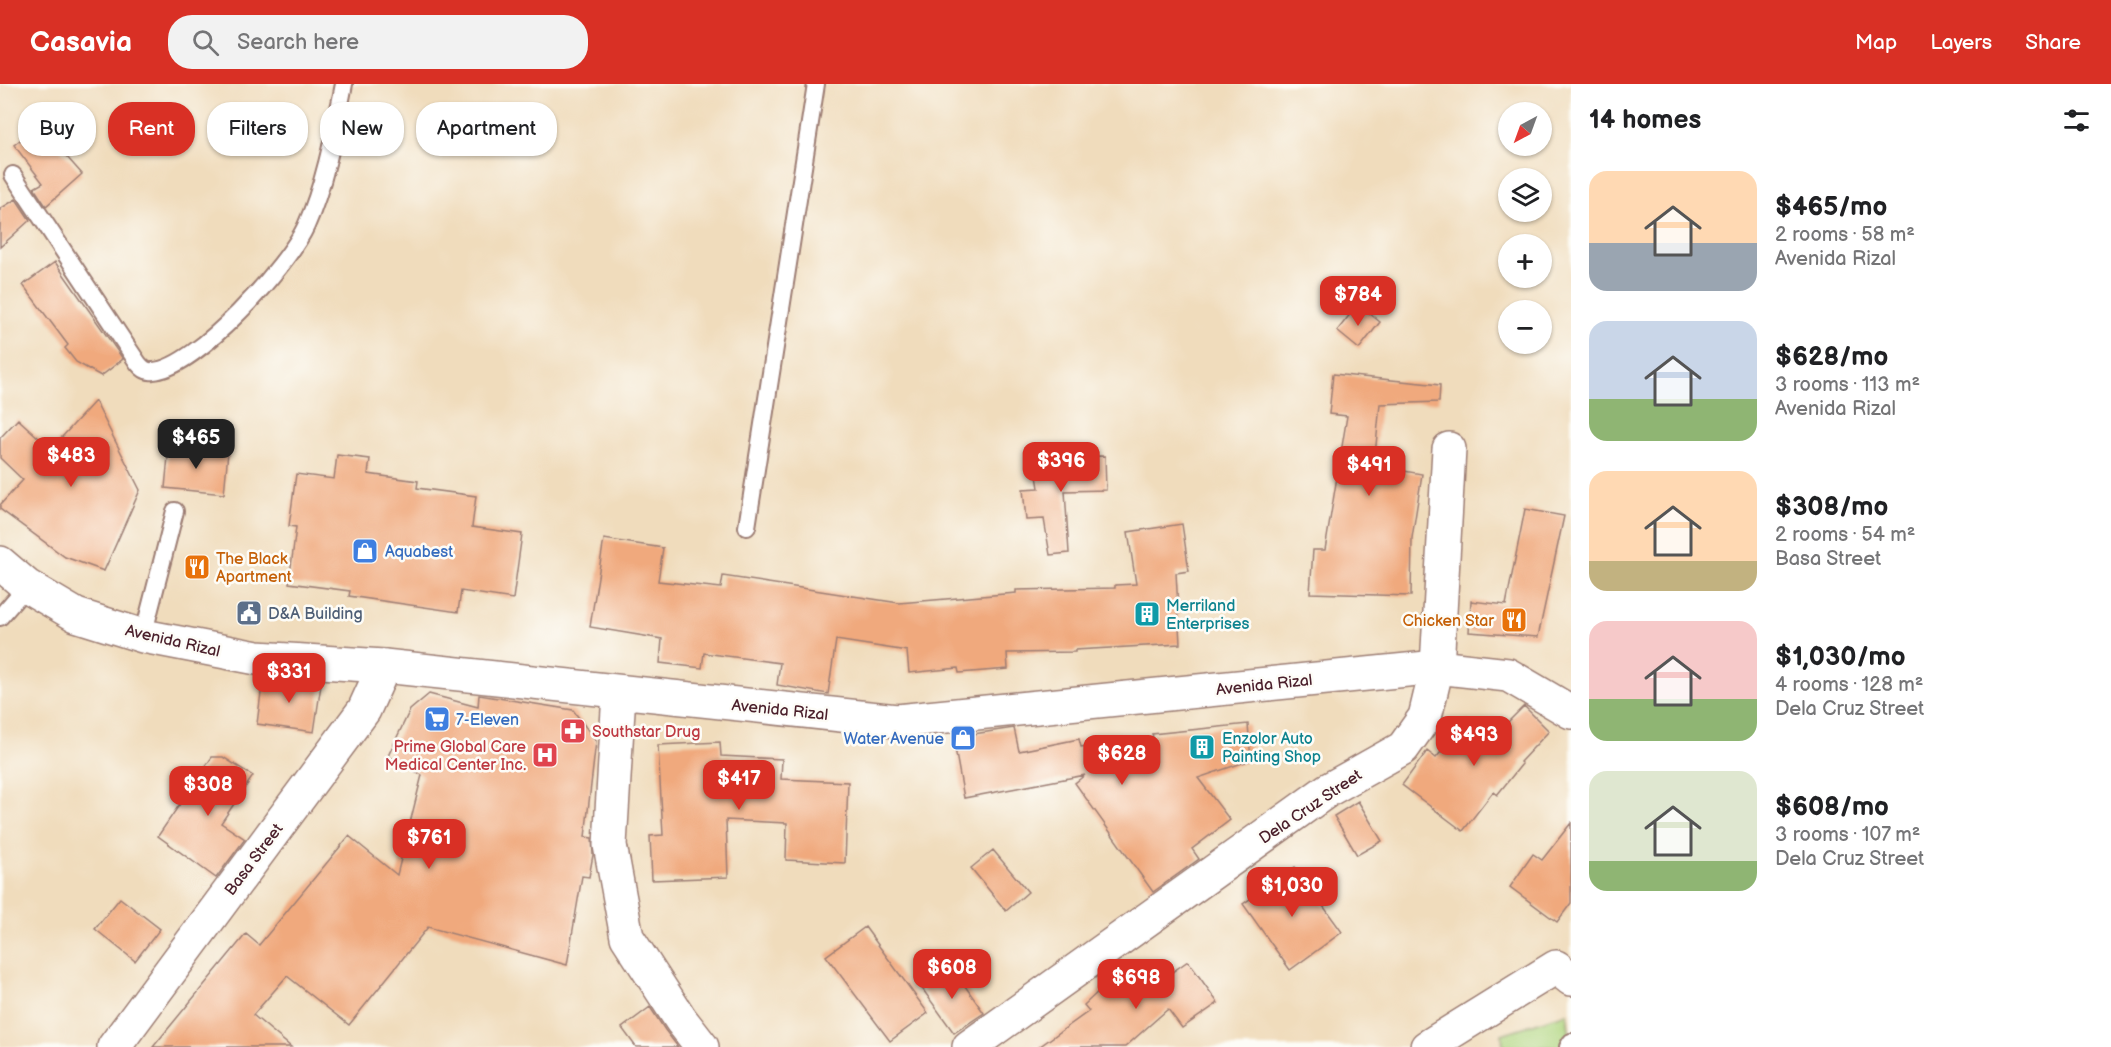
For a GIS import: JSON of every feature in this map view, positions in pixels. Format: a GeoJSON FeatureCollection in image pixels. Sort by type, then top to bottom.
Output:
{"type":"FeatureCollection","features":[{"type":"Feature","properties":{"kind":"street","name":"Dela Cruz Street"},"geometry":{"type":"LineString","coordinates":[[969,1047],[1328,790],[1403,748],[1425,717],[1437,667],[1449,449]]}},
{"type":"Feature","properties":{"kind":"street","name":"Avenida Rizal"},"geometry":{"type":"LineString","coordinates":[[0,563],[27,586],[76,615],[143,636],[257,658],[384,666],[619,693],[897,720],[1437,667],[1508,675],[1571,712]]}},
{"type":"Feature","properties":{"kind":"street","name":"Basa Street"},"geometry":{"type":"LineString","coordinates":[[114,1047],[364,710],[384,666]]}},
{"type":"Feature","properties":{"kind":"street"},"geometry":{"type":"LineString","coordinates":[[619,693],[610,845],[627,937],[681,1020],[702,1047]]}},
{"type":"Feature","properties":{"kind":"street"},"geometry":{"type":"LineString","coordinates":[[1427,1047],[1556,967],[1571,979]]}},
{"type":"Feature","properties":{"kind":"lane"},"geometry":{"type":"LineString","coordinates":[[13,175],[138,363],[144,370],[153,372],[207,344],[271,278],[306,227],[334,135],[344,84]]}},
{"type":"Feature","properties":{"kind":"lane"},"geometry":{"type":"LineString","coordinates":[[747,527],[816,84]]}},
{"type":"Feature","properties":{"kind":"lane"},"geometry":{"type":"LineString","coordinates":[[143,636],[175,511]]}},
{"type":"Feature","properties":{"kind":"lane"},"geometry":{"type":"LineString","coordinates":[[0,617],[27,586]]}},
{"type":"Feature","properties":{"kind":"lane"},"geometry":{"type":"LineString","coordinates":[[1568,1047],[1571,1042]]}},
{"type":"Feature","properties":{"kind":"green space"},"geometry":{"type":"Polygon","coordinates":[[[1567,1013],[1571,1047],[1503,1047],[1502,1034],[1567,1013]]]}},
{"type":"Feature","properties":{"kind":"building"},"geometry":{"type":"Polygon","coordinates":[[[22,156],[66,156],[82,174],[46,206],[34,188],[43,183],[22,156]]]}},
{"type":"Feature","properties":{"kind":"building"},"geometry":{"type":"Polygon","coordinates":[[[16,199],[30,220],[0,247],[0,209],[16,199]]]}},
{"type":"Feature","properties":{"kind":"building"},"geometry":{"type":"Polygon","coordinates":[[[55,262],[123,359],[101,376],[76,362],[65,348],[68,345],[23,285],[55,262]]]}},
{"type":"Feature","properties":{"kind":"building"},"geometry":{"type":"Polygon","coordinates":[[[1358,304],[1380,322],[1359,349],[1337,331],[1358,304]]]}},
{"type":"Feature","properties":{"kind":"building"},"geometry":{"type":"Polygon","coordinates":[[[1333,374],[1440,385],[1439,402],[1380,404],[1374,466],[1422,474],[1412,538],[1411,596],[1310,593],[1313,550],[1325,550],[1347,416],[1329,414],[1333,374]]]}},
{"type":"Feature","properties":{"kind":"building"},"geometry":{"type":"Polygon","coordinates":[[[95,401],[140,490],[104,571],[65,557],[0,509],[0,505],[23,480],[0,458],[0,438],[18,419],[51,449],[95,401]]]}},
{"type":"Feature","properties":{"kind":"building"},"geometry":{"type":"Polygon","coordinates":[[[169,446],[228,452],[224,494],[165,488],[169,446]]]}},
{"type":"Feature","properties":{"kind":"building"},"geometry":{"type":"Polygon","coordinates":[[[337,455],[370,459],[368,474],[418,481],[417,488],[476,496],[472,527],[522,534],[513,599],[461,591],[458,612],[349,596],[350,591],[289,583],[296,527],[289,526],[296,474],[334,479],[337,455]]]}},
{"type":"Feature","properties":{"kind":"building"},"geometry":{"type":"Polygon","coordinates":[[[1105,456],[1106,490],[1065,491],[1069,553],[1050,555],[1044,519],[1026,520],[1023,489],[1039,488],[1034,457],[1105,456]]]}},
{"type":"Feature","properties":{"kind":"building"},"geometry":{"type":"Polygon","coordinates":[[[1525,509],[1564,516],[1538,637],[1469,632],[1471,601],[1506,605],[1525,509]]]}},
{"type":"Feature","properties":{"kind":"building"},"geometry":{"type":"Polygon","coordinates":[[[1182,524],[1189,571],[1176,573],[1180,644],[1075,650],[1075,652],[1007,653],[1008,669],[959,673],[958,668],[909,673],[907,651],[836,640],[828,694],[777,685],[780,663],[704,653],[702,668],[660,663],[662,639],[590,627],[604,539],[663,548],[658,581],[721,588],[723,576],[899,603],[1016,593],[1016,590],[1115,588],[1115,585],[1136,584],[1128,532],[1182,524]]]}},
{"type":"Feature","properties":{"kind":"building"},"geometry":{"type":"Polygon","coordinates":[[[263,677],[321,685],[314,732],[257,724],[263,677]]]}},
{"type":"Feature","properties":{"kind":"building"},"geometry":{"type":"Polygon","coordinates":[[[429,694],[478,707],[479,695],[573,710],[596,741],[585,837],[592,838],[593,855],[589,877],[582,876],[567,965],[428,927],[349,1025],[287,976],[253,1015],[291,1047],[153,1047],[246,934],[259,945],[349,836],[397,875],[422,775],[388,756],[410,710],[429,694]]]}},
{"type":"Feature","properties":{"kind":"building"},"geometry":{"type":"Polygon","coordinates":[[[1524,706],[1549,731],[1520,762],[1522,764],[1497,795],[1493,792],[1463,831],[1402,785],[1427,751],[1436,758],[1467,720],[1491,739],[1524,706]]]}},
{"type":"Feature","properties":{"kind":"building"},"geometry":{"type":"Polygon","coordinates":[[[1248,724],[1251,760],[1198,778],[1230,820],[1192,849],[1199,859],[1153,892],[1075,783],[1085,775],[964,798],[953,737],[1014,728],[1019,751],[1079,739],[1081,747],[1153,737],[1152,734],[1248,724]]]}},
{"type":"Feature","properties":{"kind":"building"},"geometry":{"type":"Polygon","coordinates":[[[720,742],[721,756],[782,759],[781,779],[848,782],[845,863],[786,860],[787,823],[726,820],[728,877],[652,880],[650,836],[663,835],[658,745],[720,742]]]}},
{"type":"Feature","properties":{"kind":"building"},"geometry":{"type":"Polygon","coordinates":[[[212,757],[223,757],[253,776],[221,823],[245,839],[216,878],[158,836],[212,757]]]}},
{"type":"Feature","properties":{"kind":"building"},"geometry":{"type":"Polygon","coordinates":[[[1358,801],[1382,841],[1357,855],[1334,816],[1358,801]]]}},
{"type":"Feature","properties":{"kind":"building"},"geometry":{"type":"Polygon","coordinates":[[[1571,823],[1571,903],[1557,922],[1510,887],[1533,854],[1542,860],[1571,823]]]}},
{"type":"Feature","properties":{"kind":"building"},"geometry":{"type":"Polygon","coordinates":[[[993,850],[1028,892],[1006,911],[971,868],[993,850]]]}},
{"type":"Feature","properties":{"kind":"building"},"geometry":{"type":"Polygon","coordinates":[[[1295,867],[1342,932],[1290,970],[1243,904],[1295,867]]]}},
{"type":"Feature","properties":{"kind":"building"},"geometry":{"type":"Polygon","coordinates":[[[120,898],[160,929],[135,961],[95,929],[120,898]]]}},
{"type":"Feature","properties":{"kind":"building"},"geometry":{"type":"Polygon","coordinates":[[[865,927],[928,1013],[890,1041],[826,956],[865,927]]]}},
{"type":"Feature","properties":{"kind":"building"},"geometry":{"type":"Polygon","coordinates":[[[1188,961],[1218,1003],[1182,1028],[1168,1009],[1125,1047],[1039,1047],[1089,1011],[1084,1005],[1118,973],[1138,996],[1188,961]]]}},
{"type":"Feature","properties":{"kind":"building"},"geometry":{"type":"Polygon","coordinates":[[[951,966],[984,1013],[954,1033],[921,987],[951,966]]]}},
{"type":"Feature","properties":{"kind":"building"},"geometry":{"type":"Polygon","coordinates":[[[650,1007],[678,1047],[636,1047],[622,1028],[650,1007]]]}},
{"type":"Feature","properties":{"kind":"place","name":"Aquabest"},"geometry":{"type":"Point","coordinates":[365,551]}},
{"type":"Feature","properties":{"kind":"place","name":"The Black Apartment"},"geometry":{"type":"Point","coordinates":[197,567]}},
{"type":"Feature","properties":{"kind":"place","name":"D&A Building"},"geometry":{"type":"Point","coordinates":[249,613]}},
{"type":"Feature","properties":{"kind":"place","name":"Merriland Enterprises"},"geometry":{"type":"Point","coordinates":[1147,614]}},
{"type":"Feature","properties":{"kind":"place","name":"Chicken Star"},"geometry":{"type":"Point","coordinates":[1514,620]}},
{"type":"Feature","properties":{"kind":"place","name":"7-Eleven"},"geometry":{"type":"Point","coordinates":[437,719]}},
{"type":"Feature","properties":{"kind":"place","name":"Southstar Drug"},"geometry":{"type":"Point","coordinates":[573,731]}},
{"type":"Feature","properties":{"kind":"place","name":"Water Avenue"},"geometry":{"type":"Point","coordinates":[963,738]}},
{"type":"Feature","properties":{"kind":"place","name":"Enzolor Auto Painting Shop"},"geometry":{"type":"Point","coordinates":[1202,747]}},
{"type":"Feature","properties":{"kind":"place","name":"Prime Global Care Medical Center Inc."},"geometry":{"type":"Point","coordinates":[545,755]}}]}
